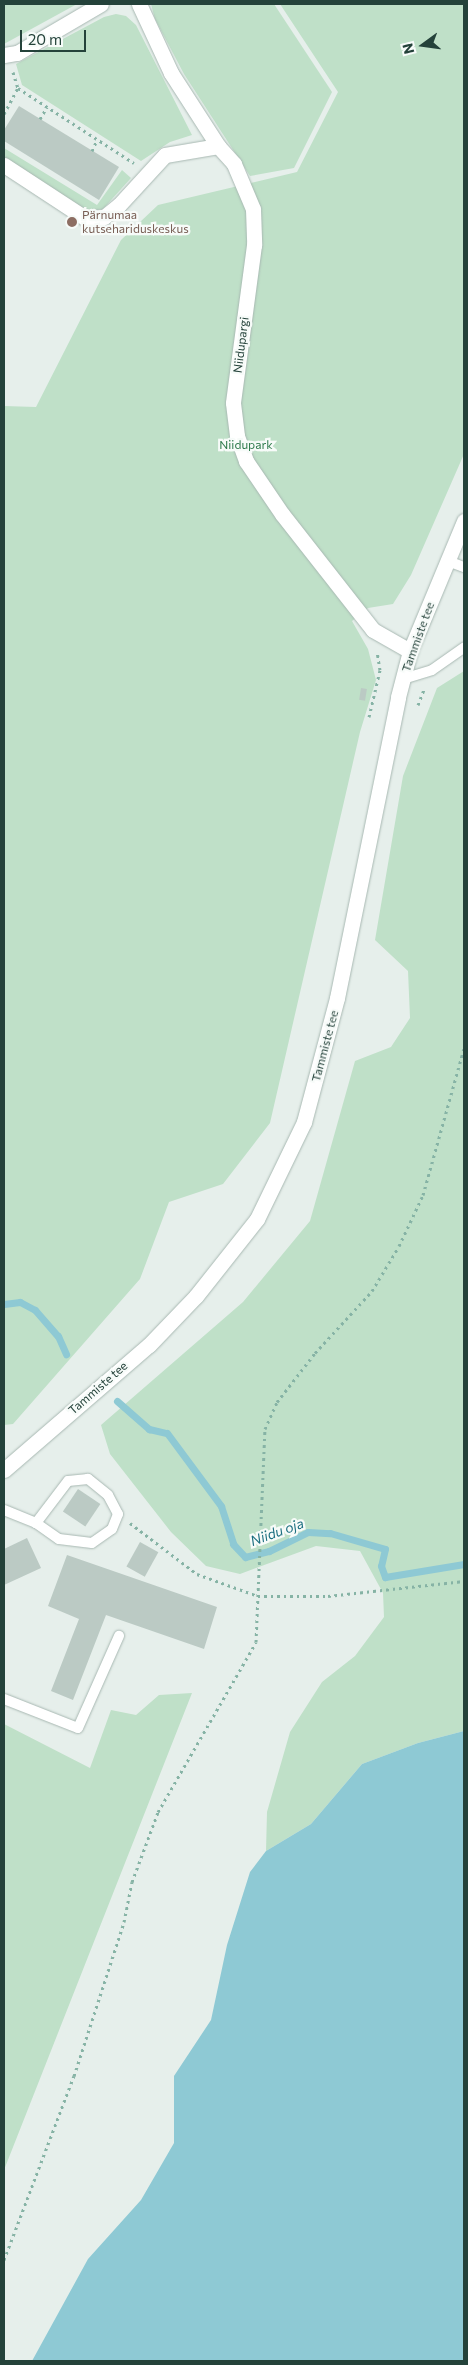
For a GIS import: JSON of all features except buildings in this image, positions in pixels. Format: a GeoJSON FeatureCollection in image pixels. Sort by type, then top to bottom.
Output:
{"type":"FeatureCollection","features":[{"type":"Feature","properties":{"kind":"street"},"geometry":{"type":"LineString","coordinates":[[4,55],[17,53],[101,4]]}},
{"type":"Feature","properties":{"kind":"street","name":"Niidupargi"},"geometry":{"type":"LineString","coordinates":[[139,4],[171,73],[218,146],[234,164],[253,209],[254,245],[233,403],[237,436],[261,486],[373,630],[410,651]]}},
{"type":"Feature","properties":{"kind":"street"},"geometry":{"type":"LineString","coordinates":[[4,165],[85,218],[104,216],[119,205],[165,155],[218,146]]}},
{"type":"Feature","properties":{"kind":"street","name":"Tammiste tee"},"geometry":{"type":"LineString","coordinates":[[4,1470],[148,1345],[196,1296],[257,1219],[304,1122],[337,998],[410,651],[464,521]]}},
{"type":"Feature","properties":{"kind":"lane"},"geometry":{"type":"LineString","coordinates":[[448,561],[464,567]]}},
{"type":"Feature","properties":{"kind":"lane"},"geometry":{"type":"LineString","coordinates":[[403,679],[432,670],[464,648]]}},
{"type":"Feature","properties":{"kind":"lane"},"geometry":{"type":"LineString","coordinates":[[4,1510],[36,1523],[59,1539],[92,1542],[112,1529],[118,1514],[108,1495],[88,1479],[68,1481],[36,1523]]}},
{"type":"Feature","properties":{"kind":"lane"},"geometry":{"type":"LineString","coordinates":[[4,1699],[78,1728],[119,1636]]}},
{"type":"Feature","properties":{"kind":"path"},"geometry":{"type":"LineString","coordinates":[[4,114],[18,88],[148,173]]}},
{"type":"Feature","properties":{"kind":"path"},"geometry":{"type":"LineString","coordinates":[[40,118],[47,107]]}},
{"type":"Feature","properties":{"kind":"path"},"geometry":{"type":"LineString","coordinates":[[92,151],[97,140]]}},
{"type":"Feature","properties":{"kind":"path"},"geometry":{"type":"LineString","coordinates":[[369,717],[380,670],[373,630]]}},
{"type":"Feature","properties":{"kind":"path"},"geometry":{"type":"LineString","coordinates":[[4,2260],[74,2076],[124,1922],[132,1882],[158,1812],[256,1642],[266,1429],[278,1402],[315,1353],[372,1291],[399,1246],[423,1195],[464,1048]]}},
{"type":"Feature","properties":{"kind":"path"},"geometry":{"type":"LineString","coordinates":[[118,1514],[197,1574],[258,1596],[328,1596],[464,1581]]}},
{"type":"Feature","properties":{"kind":"green space"},"geometry":{"type":"Polygon","coordinates":[[[4,4],[77,4],[4,44],[4,4]]]}},
{"type":"Feature","properties":{"kind":"green space"},"geometry":{"type":"Polygon","coordinates":[[[151,4],[274,4],[332,92],[294,168],[250,176],[184,74],[155,19],[151,4]]]}},
{"type":"Feature","properties":{"kind":"green space","name":"Niidupark"},"geometry":{"type":"Polygon","coordinates":[[[280,4],[464,4],[464,454],[411,575],[393,604],[368,608],[352,621],[368,649],[376,680],[360,732],[270,1123],[223,1184],[169,1202],[140,1279],[13,1424],[4,1425],[4,406],[36,407],[121,240],[158,205],[297,172],[338,92],[280,4]]]}},
{"type":"Feature","properties":{"kind":"green space"},"geometry":{"type":"Polygon","coordinates":[[[116,14],[126,16],[136,25],[192,135],[170,142],[141,161],[22,85],[16,64],[104,17],[116,14]]]}},
{"type":"Feature","properties":{"kind":"green space"},"geometry":{"type":"Polygon","coordinates":[[[4,148],[97,205],[122,170],[131,178],[103,209],[86,212],[4,160],[4,148]]]}},
{"type":"Feature","properties":{"kind":"green space"},"geometry":{"type":"Polygon","coordinates":[[[464,671],[464,1731],[418,1743],[362,1764],[311,1824],[266,1851],[267,1812],[290,1732],[322,1682],[355,1656],[384,1617],[383,1593],[360,1551],[316,1546],[240,1574],[206,1566],[171,1532],[110,1454],[101,1425],[243,1302],[310,1221],[355,1061],[391,1047],[410,1018],[408,971],[375,940],[403,776],[437,688],[464,671]]]}},
{"type":"Feature","properties":{"kind":"green space"},"geometry":{"type":"Polygon","coordinates":[[[192,1693],[4,2170],[4,1724],[90,1768],[111,1710],[136,1715],[159,1695],[192,1693]]]}},
{"type":"Feature","properties":{"kind":"water"},"geometry":{"type":"Polygon","coordinates":[[[464,1731],[464,2361],[32,2361],[88,2259],[141,2200],[174,2143],[174,2076],[211,2020],[227,1945],[250,1872],[266,1851],[311,1824],[362,1764],[418,1743],[464,1731]]]}},
{"type":"Feature","properties":{"kind":"waterway","name":"Niidu oja"},"geometry":{"type":"LineString","coordinates":[[4,1304],[20,1302],[35,1310],[58,1336],[66,1354]]}},
{"type":"Feature","properties":{"kind":"waterway","name":"Niidu oja"},"geometry":{"type":"LineString","coordinates":[[117,1401],[149,1429],[167,1433],[221,1506],[233,1544],[245,1557],[269,1551],[308,1532],[330,1533],[385,1549],[381,1566],[385,1577],[464,1564]]}},
{"type":"Feature","properties":{"kind":"place","name":"Pärnumaa kutsehariduskeskus"},"geometry":{"type":"Point","coordinates":[72,222]}}]}
